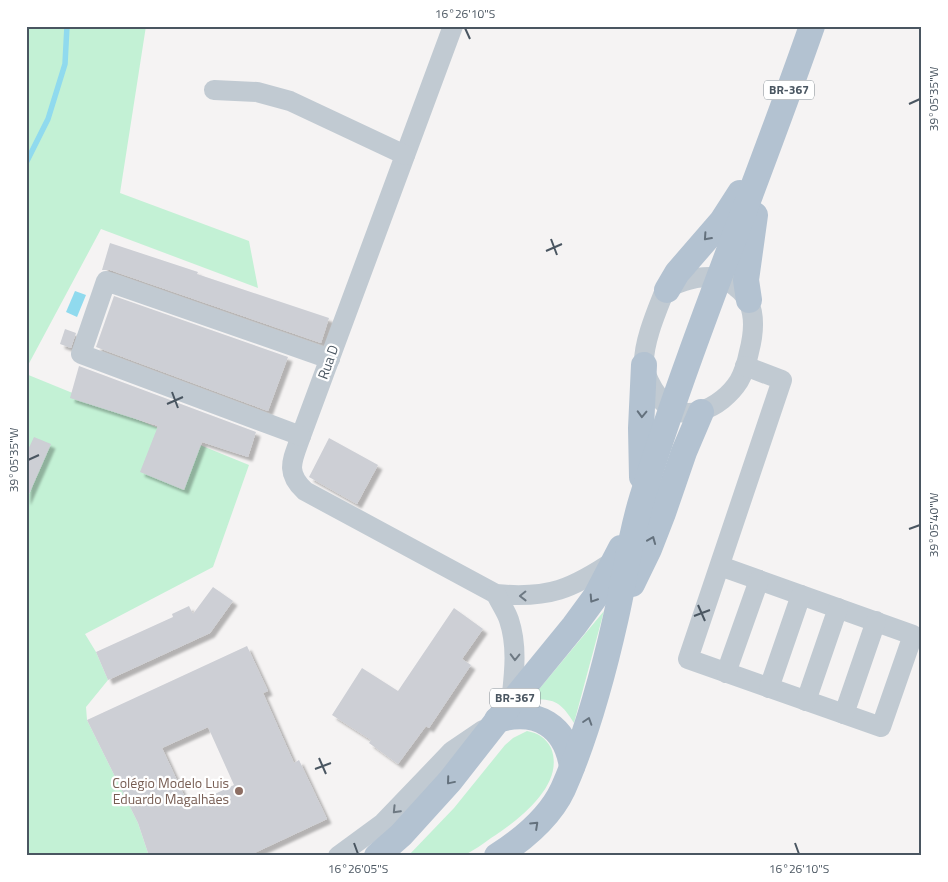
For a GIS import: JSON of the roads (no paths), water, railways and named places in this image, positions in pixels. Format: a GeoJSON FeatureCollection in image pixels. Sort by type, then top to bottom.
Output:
{"type":"FeatureCollection","features":[{"type":"Feature","properties":{"kind":"main road","name":"BR-367"},"geometry":{"type":"LineString","coordinates":[[504,853],[548,814],[562,792],[572,767],[588,720],[616,616],[634,525],[642,496],[812,26]]}},
{"type":"Feature","properties":{"kind":"main road"},"geometry":{"type":"LineString","coordinates":[[666,290],[677,273],[722,221],[765,155]]}},
{"type":"Feature","properties":{"kind":"main road"},"geometry":{"type":"LineString","coordinates":[[749,300],[746,280],[765,155]]}},
{"type":"Feature","properties":{"kind":"main road"},"geometry":{"type":"LineString","coordinates":[[642,496],[641,428],[644,365]]}},
{"type":"Feature","properties":{"kind":"main road"},"geometry":{"type":"LineString","coordinates":[[616,616],[649,549],[684,452],[701,412]]}},
{"type":"Feature","properties":{"kind":"main road","name":"BR-367"},"geometry":{"type":"LineString","coordinates":[[377,856],[400,835],[450,781],[504,711],[574,626],[596,596],[634,525]]}},
{"type":"Feature","properties":{"kind":"main road","name":"BR-367"},"geometry":{"type":"LineString","coordinates":[[504,711],[512,716],[526,716],[541,720],[553,728],[563,739],[570,752],[572,767]]}},
{"type":"Feature","properties":{"kind":"street","name":"Rua D"},"geometry":{"type":"LineString","coordinates":[[453,26],[301,436],[292,463],[291,473],[296,484],[305,491],[496,594],[522,597],[548,594],[572,586],[615,560]]}},
{"type":"Feature","properties":{"kind":"street"},"geometry":{"type":"LineString","coordinates":[[214,90],[256,92],[290,101],[405,155]]}},
{"type":"Feature","properties":{"kind":"street"},"geometry":{"type":"LineString","coordinates":[[696,278],[720,278],[742,291],[749,300],[754,317],[752,340],[745,366],[738,381],[732,388],[718,402],[701,412],[686,414],[672,409],[663,403],[654,391],[644,365],[648,339],[654,318],[666,290],[683,281],[696,278]]}},
{"type":"Feature","properties":{"kind":"street"},"geometry":{"type":"LineString","coordinates":[[301,436],[81,354],[106,281],[330,358]]}},
{"type":"Feature","properties":{"kind":"street"},"geometry":{"type":"LineString","coordinates":[[720,566],[913,635],[881,727],[688,659],[782,380],[745,366]]}},
{"type":"Feature","properties":{"kind":"street"},"geometry":{"type":"LineString","coordinates":[[726,673],[758,580]]}},
{"type":"Feature","properties":{"kind":"street"},"geometry":{"type":"LineString","coordinates":[[338,856],[383,823],[452,752],[504,711],[514,674],[515,647],[508,620],[496,594]]}},
{"type":"Feature","properties":{"kind":"street"},"geometry":{"type":"LineString","coordinates":[[769,688],[801,595]]}},
{"type":"Feature","properties":{"kind":"street"},"geometry":{"type":"LineString","coordinates":[[806,701],[838,608]]}},
{"type":"Feature","properties":{"kind":"street"},"geometry":{"type":"LineString","coordinates":[[844,714],[876,621]]}},
{"type":"Feature","properties":{"kind":"water"},"geometry":{"type":"Polygon","coordinates":[[[75,291],[86,295],[77,317],[66,312],[75,291]]]}},
{"type":"Feature","properties":{"kind":"waterway"},"geometry":{"type":"LineString","coordinates":[[26,163],[48,119],[65,64],[67,26]]}},
{"type":"Feature","properties":{"kind":"place","name":"Colégio Modelo Luis Eduardo Magalhães"},"geometry":{"type":"Point","coordinates":[239,791]}}]}
